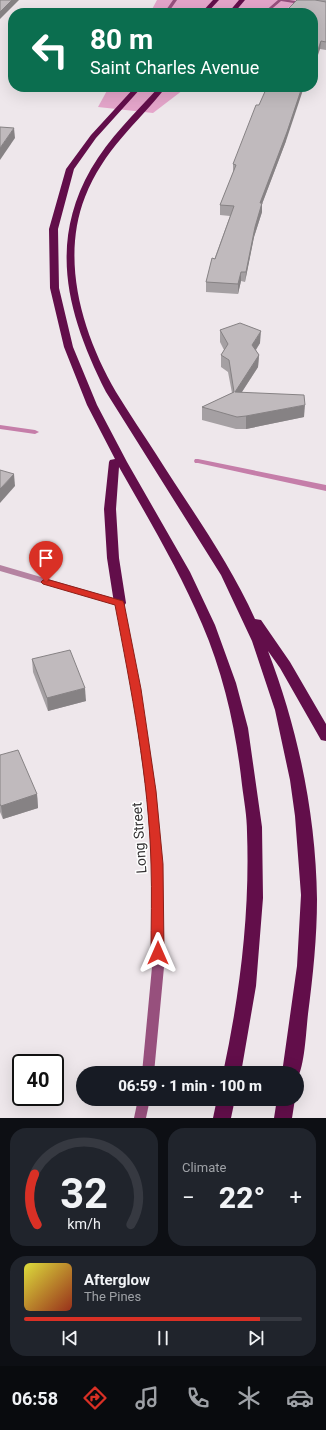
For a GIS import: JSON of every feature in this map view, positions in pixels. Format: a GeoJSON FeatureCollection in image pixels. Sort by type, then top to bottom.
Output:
{"type":"FeatureCollection","features":[{"type":"Feature","properties":{"kind":"highway"},"geometry":{"type":"LineString","coordinates":[[209,8],[216,0]]}},
{"type":"Feature","properties":{"kind":"highway"},"geometry":{"type":"LineString","coordinates":[[235,8],[242,0]]}},
{"type":"Feature","properties":{"kind":"highway"},"geometry":{"type":"LineString","coordinates":[[114,114],[125,92]]}},
{"type":"Feature","properties":{"kind":"highway"},"geometry":{"type":"LineString","coordinates":[[42,252],[47,223],[56,194],[70,168],[87,145],[134,92]]}},
{"type":"Feature","properties":{"kind":"highway"},"geometry":{"type":"LineString","coordinates":[[158,92],[116,140],[96,168],[85,188],[77,208],[71,236],[70,260],[73,291],[80,325],[95,361],[116,398],[227,575],[242,602],[285,665],[326,736]]}},
{"type":"Feature","properties":{"kind":"highway"},"geometry":{"type":"LineString","coordinates":[[152,99],[161,92]]}},
{"type":"Feature","properties":{"kind":"highway"},"geometry":{"type":"LineString","coordinates":[[56,347],[71,382],[114,462],[183,571],[209,625],[230,687],[244,743],[255,837],[254,928],[241,1031],[234,1066]]}},
{"type":"Feature","properties":{"kind":"highway"},"geometry":{"type":"LineString","coordinates":[[114,462],[110,509],[113,558],[120,603]]}},
{"type":"Feature","properties":{"kind":"highway"},"geometry":{"type":"LineString","coordinates":[[242,602],[270,668],[287,728],[303,813],[309,901],[301,1008],[292,1066]]}},
{"type":"Feature","properties":{"kind":"highway"},"geometry":{"type":"LineString","coordinates":[[222,1118],[225,1106]]}},
{"type":"Feature","properties":{"kind":"highway"},"geometry":{"type":"LineString","coordinates":[[283,1118],[285,1106]]}},
{"type":"Feature","properties":{"kind":"street"},"geometry":{"type":"LineString","coordinates":[[271,8],[281,0],[326,7]]}},
{"type":"Feature","properties":{"kind":"street"},"geometry":{"type":"LineString","coordinates":[[0,568],[120,603]]}},
{"type":"Feature","properties":{"kind":"street","name":"Long Street"},"geometry":{"type":"LineString","coordinates":[[120,603],[137,697],[151,791],[157,864],[158,967],[149,1066]]}},
{"type":"Feature","properties":{"kind":"street"},"geometry":{"type":"LineString","coordinates":[[140,1118],[143,1106]]}},
{"type":"Feature","properties":{"kind":"shaded area"},"geometry":{"type":"Polygon","coordinates":[[[157,0],[298,0],[288,8],[153,8],[157,0]]]}},
{"type":"Feature","properties":{"kind":"shaded area"},"geometry":{"type":"Polygon","coordinates":[[[106,92],[180,92],[153,113],[98,107],[106,92]]]}},
{"type":"Feature","properties":{"kind":"building"},"geometry":{"type":"Polygon","coordinates":[[[0,0],[12,0],[0,12],[0,0]]]}},
{"type":"Feature","properties":{"kind":"building"},"geometry":{"type":"Polygon","coordinates":[[[297,0],[315,0],[326,2],[326,42],[321,41],[318,50],[318,8],[289,8],[297,0]]]}},
{"type":"Feature","properties":{"kind":"building"},"geometry":{"type":"Polygon","coordinates":[[[265,92],[300,92],[260,203],[262,203],[255,227],[246,272],[241,272],[238,284],[206,282],[212,258],[215,259],[234,206],[220,205],[236,165],[233,164],[256,105],[259,105],[265,92]]]}},
{"type":"Feature","properties":{"kind":"building"},"geometry":{"type":"Polygon","coordinates":[[[0,127],[14,128],[0,148],[0,127]]]}},
{"type":"Feature","properties":{"kind":"building"},"geometry":{"type":"Polygon","coordinates":[[[240,323],[261,331],[252,345],[259,355],[235,392],[304,395],[305,405],[237,417],[202,407],[234,392],[229,360],[221,355],[228,344],[220,330],[240,323]]]}},
{"type":"Feature","properties":{"kind":"building"},"geometry":{"type":"Polygon","coordinates":[[[0,470],[14,474],[0,489],[0,470]]]}},
{"type":"Feature","properties":{"kind":"building"},"geometry":{"type":"Polygon","coordinates":[[[70,650],[85,688],[47,698],[32,659],[70,650]]]}},
{"type":"Feature","properties":{"kind":"building"},"geometry":{"type":"Polygon","coordinates":[[[18,750],[37,794],[1,806],[0,755],[18,750]]]}},
{"type":"Feature","properties":{"kind":"waterway"},"geometry":{"type":"LineString","coordinates":[[0,427],[35,432]]}},
{"type":"Feature","properties":{"kind":"waterway"},"geometry":{"type":"LineString","coordinates":[[198,461],[326,488]]}},
{"type":"Feature","properties":{"kind":"route"},"geometry":{"type":"LineString","coordinates":[[46,582],[120,603],[136,689],[151,791],[157,864],[158,953]]}}]}
